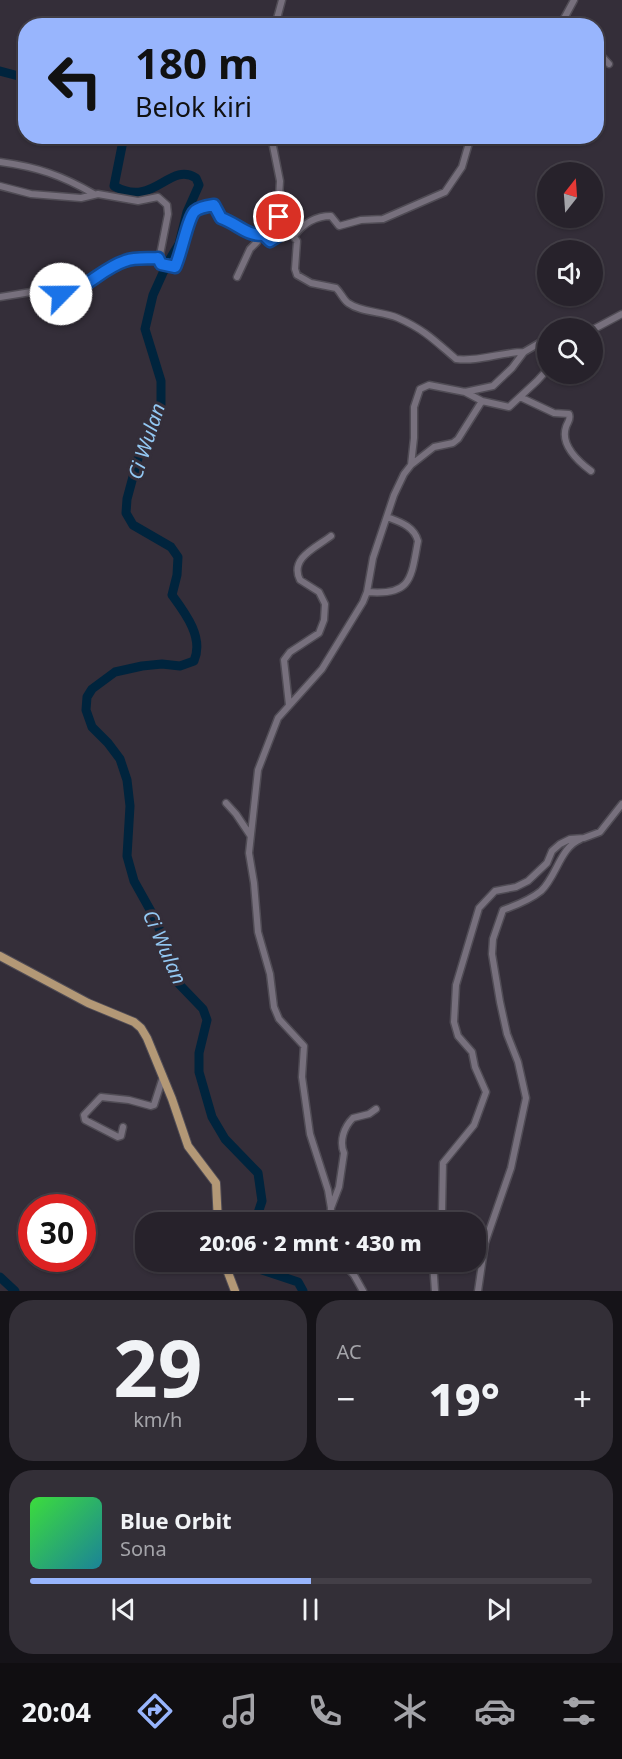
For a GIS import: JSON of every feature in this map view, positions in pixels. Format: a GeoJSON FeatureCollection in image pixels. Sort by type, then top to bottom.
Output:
{"type":"FeatureCollection","features":[{"type":"Feature","properties":{"kind":"main road"},"geometry":{"type":"LineString","coordinates":[[0,956],[87,1003],[137,1024],[147,1038],[188,1146],[216,1183],[217,1212]]}},
{"type":"Feature","properties":{"kind":"main road"},"geometry":{"type":"LineString","coordinates":[[228,1272],[235,1291]]}},
{"type":"Feature","properties":{"kind":"street"},"geometry":{"type":"LineString","coordinates":[[277,18],[282,0]]}},
{"type":"Feature","properties":{"kind":"street"},"geometry":{"type":"LineString","coordinates":[[564,18],[574,0]]}},
{"type":"Feature","properties":{"kind":"street"},"geometry":{"type":"LineString","coordinates":[[604,59],[609,64]]}},
{"type":"Feature","properties":{"kind":"street"},"geometry":{"type":"LineString","coordinates":[[273,144],[280,181],[278,213],[297,244],[295,268],[299,277],[311,283],[336,288],[346,301],[355,306],[396,317],[433,337],[456,359],[524,352]]}},
{"type":"Feature","properties":{"kind":"street"},"geometry":{"type":"LineString","coordinates":[[294,236],[303,225],[325,216],[332,216],[338,226],[362,220],[380,220],[444,193],[462,167],[469,144]]}},
{"type":"Feature","properties":{"kind":"street"},"geometry":{"type":"LineString","coordinates":[[0,162],[43,170],[68,179],[94,194],[130,201],[155,197],[160,199],[167,206],[168,214],[160,261]]}},
{"type":"Feature","properties":{"kind":"street"},"geometry":{"type":"LineString","coordinates":[[0,186],[31,194],[84,198],[94,194]]}},
{"type":"Feature","properties":{"kind":"street"},"geometry":{"type":"LineString","coordinates":[[0,297],[31,292],[54,295],[70,293],[125,260],[160,261],[175,267],[192,216],[201,208],[215,205],[221,218],[257,236],[264,235],[268,240],[273,241],[281,234],[283,224]]}},
{"type":"Feature","properties":{"kind":"street"},"geometry":{"type":"LineString","coordinates":[[237,277],[250,249],[257,242],[257,236]]}},
{"type":"Feature","properties":{"kind":"street"},"geometry":{"type":"LineString","coordinates":[[603,324],[622,314]]}},
{"type":"Feature","properties":{"kind":"street"},"geometry":{"type":"LineString","coordinates":[[465,392],[493,386],[512,368],[524,352],[537,344]]}},
{"type":"Feature","properties":{"kind":"street"},"geometry":{"type":"LineString","coordinates":[[411,465],[414,407],[420,389],[429,385],[465,392],[482,401],[505,407],[512,405],[537,380]]}},
{"type":"Feature","properties":{"kind":"street"},"geometry":{"type":"LineString","coordinates":[[520,398],[554,413],[569,414],[570,419],[565,432],[569,447],[576,458],[591,471]]}},
{"type":"Feature","properties":{"kind":"street"},"geometry":{"type":"LineString","coordinates":[[331,1212],[328,1190],[310,1134],[302,1077],[304,1046],[279,1019],[274,1007],[270,974],[256,915],[249,853],[260,761],[278,718],[322,669],[363,602],[373,558],[401,479],[411,465],[434,447],[458,440],[482,401]]}},
{"type":"Feature","properties":{"kind":"street"},"geometry":{"type":"LineString","coordinates":[[367,592],[397,590],[406,585],[411,573],[417,536],[411,528],[387,517]]}},
{"type":"Feature","properties":{"kind":"street"},"geometry":{"type":"LineString","coordinates":[[289,705],[284,660],[290,652],[319,633],[326,608],[322,595],[300,580],[298,568],[303,556],[331,536]]}},
{"type":"Feature","properties":{"kind":"street"},"geometry":{"type":"LineString","coordinates":[[226,803],[250,835]]}},
{"type":"Feature","properties":{"kind":"street"},"geometry":{"type":"LineString","coordinates":[[478,1291],[485,1243],[511,1168],[526,1098],[500,1002],[492,954],[493,939],[503,910],[523,903],[542,890],[571,844],[600,832],[622,804]]}},
{"type":"Feature","properties":{"kind":"street"},"geometry":{"type":"LineString","coordinates":[[442,1212],[443,1162],[474,1125],[486,1092],[472,1052],[458,1036],[454,1022],[456,985],[479,908],[495,891],[516,887],[528,881],[547,863],[552,851],[560,844],[575,838],[584,838]]}},
{"type":"Feature","properties":{"kind":"street"},"geometry":{"type":"LineString","coordinates":[[123,1127],[121,1136],[118,1137],[89,1123],[85,1120],[84,1115],[101,1097],[154,1105],[163,1077]]}},
{"type":"Feature","properties":{"kind":"street"},"geometry":{"type":"LineString","coordinates":[[331,1208],[339,1187],[344,1153],[343,1133],[352,1118],[369,1114],[376,1109]]}},
{"type":"Feature","properties":{"kind":"street"},"geometry":{"type":"LineString","coordinates":[[351,1272],[363,1291]]}},
{"type":"Feature","properties":{"kind":"street"},"geometry":{"type":"LineString","coordinates":[[434,1272],[435,1291]]}},
{"type":"Feature","properties":{"kind":"waterway","name":"Ci Wulan"},"geometry":{"type":"LineString","coordinates":[[0,71],[18,76]]}},
{"type":"Feature","properties":{"kind":"waterway","name":"Ci Wulan"},"geometry":{"type":"LineString","coordinates":[[122,144],[114,186],[128,192],[140,192],[177,175],[186,174],[196,178],[199,185],[187,212],[179,244],[153,295],[145,329],[161,381],[161,405],[155,428],[140,451],[127,499],[126,513],[133,525],[171,547],[178,557],[177,575],[172,595],[192,626],[197,644],[194,661],[180,666],[162,664],[115,672],[92,689],[87,697],[86,710],[92,727],[120,759],[127,780],[130,806],[127,856],[134,881],[167,946],[178,983],[203,1009],[207,1020],[199,1053],[199,1072],[212,1117],[225,1139],[258,1173],[262,1201],[258,1212]]}},
{"type":"Feature","properties":{"kind":"waterway","name":"Ci Wulan"},"geometry":{"type":"LineString","coordinates":[[268,1272],[298,1282],[303,1291]]}},
{"type":"Feature","properties":{"kind":"waterway"},"geometry":{"type":"LineString","coordinates":[[0,1277],[15,1291]]}},
{"type":"Feature","properties":{"kind":"route"},"geometry":{"type":"LineString","coordinates":[[61,294],[70,293],[84,286],[125,260],[158,258],[161,264],[175,267],[192,216],[201,208],[214,205],[221,218],[251,234],[264,235],[270,241],[281,234],[283,224],[279,217]]}}]}
